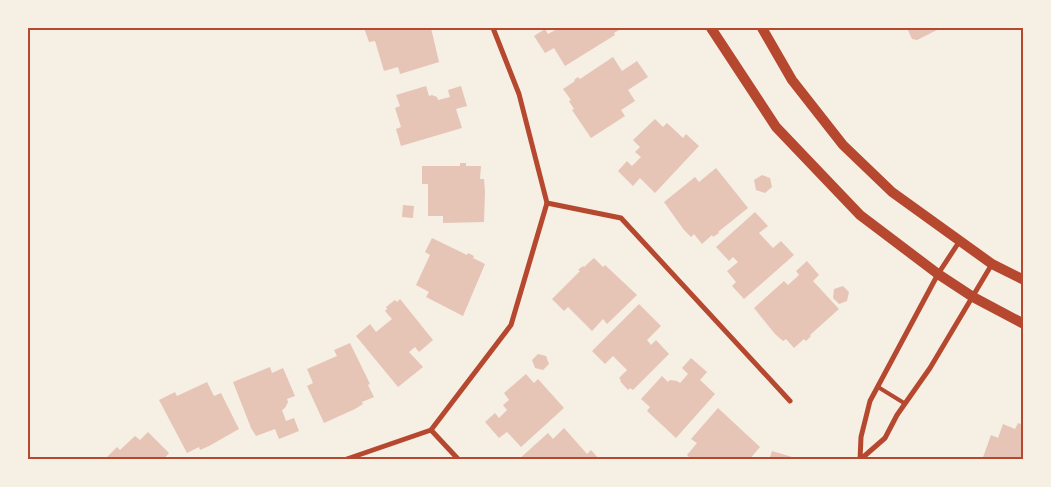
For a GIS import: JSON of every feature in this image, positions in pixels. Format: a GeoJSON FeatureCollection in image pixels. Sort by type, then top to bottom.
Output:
{"type":"FeatureCollection","features":[{"type":"Feature","properties":{"kind":"main road"},"geometry":{"type":"LineString","coordinates":[[711,28],[776,127],[860,215],[938,274],[973,297],[1024,324]]}},
{"type":"Feature","properties":{"kind":"main road"},"geometry":{"type":"LineString","coordinates":[[762,28],[792,80],[843,145],[892,192],[959,242],[992,264],[1024,280]]}},
{"type":"Feature","properties":{"kind":"street"},"geometry":{"type":"LineString","coordinates":[[344,460],[431,430],[511,325],[547,203],[519,94],[493,28]]}},
{"type":"Feature","properties":{"kind":"street"},"geometry":{"type":"LineString","coordinates":[[547,203],[621,218],[790,401]]}},
{"type":"Feature","properties":{"kind":"street"},"geometry":{"type":"LineString","coordinates":[[861,459],[861,437],[870,400],[938,274],[959,242]]}},
{"type":"Feature","properties":{"kind":"street"},"geometry":{"type":"LineString","coordinates":[[861,459],[885,438],[904,403],[930,368],[992,264]]}},
{"type":"Feature","properties":{"kind":"street"},"geometry":{"type":"LineString","coordinates":[[431,430],[459,460]]}},
{"type":"Feature","properties":{"kind":"lane"},"geometry":{"type":"LineString","coordinates":[[878,387],[904,403]]}},
{"type":"Feature","properties":{"kind":"building"},"geometry":{"type":"Polygon","coordinates":[[[364,28],[431,28],[439,62],[400,74],[398,67],[384,71],[375,41],[369,42],[364,28]]]}},
{"type":"Feature","properties":{"kind":"building"},"geometry":{"type":"Polygon","coordinates":[[[559,28],[617,28],[619,30],[614,33],[615,35],[565,66],[554,48],[545,53],[534,36],[545,29],[548,34],[559,28]]]}},
{"type":"Feature","properties":{"kind":"building"},"geometry":{"type":"Polygon","coordinates":[[[907,28],[941,28],[917,40],[912,39],[907,28]]]}},
{"type":"Feature","properties":{"kind":"building"},"geometry":{"type":"Polygon","coordinates":[[[613,57],[622,71],[637,61],[648,77],[628,90],[635,101],[621,110],[625,116],[591,138],[572,110],[574,109],[569,101],[571,100],[563,89],[578,77],[580,79],[613,57]]]}},
{"type":"Feature","properties":{"kind":"building"},"geometry":{"type":"Polygon","coordinates":[[[426,86],[429,96],[437,97],[438,100],[450,97],[448,90],[461,86],[467,106],[456,109],[462,128],[401,146],[396,129],[401,127],[395,108],[400,106],[396,95],[426,86]]]}},
{"type":"Feature","properties":{"kind":"building"},"geometry":{"type":"Polygon","coordinates":[[[655,119],[663,127],[667,123],[683,138],[686,134],[699,146],[655,193],[640,178],[633,186],[618,171],[627,161],[632,166],[641,157],[635,152],[640,147],[633,140],[655,119]]]}},
{"type":"Feature","properties":{"kind":"building"},"geometry":{"type":"Polygon","coordinates":[[[460,163],[466,163],[466,166],[481,166],[480,179],[484,179],[485,192],[484,222],[443,223],[443,216],[428,216],[428,184],[422,184],[422,166],[460,166],[460,163]]]}},
{"type":"Feature","properties":{"kind":"building"},"geometry":{"type":"Polygon","coordinates":[[[716,168],[748,208],[719,233],[713,237],[712,235],[702,244],[694,234],[691,237],[684,230],[664,202],[695,177],[699,182],[716,168]]]}},
{"type":"Feature","properties":{"kind":"building"},"geometry":{"type":"Polygon","coordinates":[[[762,175],[770,178],[772,187],[765,193],[756,190],[754,180],[762,175]]]}},
{"type":"Feature","properties":{"kind":"building"},"geometry":{"type":"Polygon","coordinates":[[[403,205],[414,206],[413,218],[402,217],[403,205]]]}},
{"type":"Feature","properties":{"kind":"building"},"geometry":{"type":"Polygon","coordinates":[[[755,212],[768,226],[759,233],[773,248],[781,241],[794,255],[744,299],[732,286],[736,282],[727,271],[738,262],[733,257],[729,261],[716,247],[755,212]]]}},
{"type":"Feature","properties":{"kind":"building"},"geometry":{"type":"Polygon","coordinates":[[[432,238],[467,255],[468,253],[485,264],[463,316],[426,297],[429,292],[416,285],[430,255],[425,252],[432,238]]]}},
{"type":"Feature","properties":{"kind":"building"},"geometry":{"type":"Polygon","coordinates":[[[594,258],[603,267],[605,265],[637,295],[607,324],[603,319],[592,331],[568,307],[564,311],[552,299],[580,271],[578,270],[594,258]]]}},
{"type":"Feature","properties":{"kind":"building"},"geometry":{"type":"Polygon","coordinates":[[[807,261],[819,275],[813,281],[839,309],[810,335],[806,341],[804,339],[794,348],[786,339],[783,341],[775,334],[754,308],[784,281],[788,285],[799,275],[796,271],[807,261]]]}},
{"type":"Feature","properties":{"kind":"building"},"geometry":{"type":"Polygon","coordinates":[[[843,286],[849,292],[847,301],[839,304],[833,298],[834,289],[843,286]]]}},
{"type":"Feature","properties":{"kind":"building"},"geometry":{"type":"Polygon","coordinates":[[[400,299],[433,340],[419,352],[415,347],[409,352],[423,367],[398,387],[356,336],[370,324],[376,332],[392,319],[385,311],[386,307],[395,300],[397,302],[400,299]]]}},
{"type":"Feature","properties":{"kind":"building"},"geometry":{"type":"Polygon","coordinates":[[[639,304],[661,326],[647,340],[651,345],[656,340],[669,354],[633,390],[630,388],[628,390],[619,378],[627,370],[613,356],[605,364],[592,351],[639,304]]]}},
{"type":"Feature","properties":{"kind":"building"},"geometry":{"type":"Polygon","coordinates":[[[350,343],[370,384],[368,385],[374,397],[362,402],[363,404],[355,409],[324,423],[307,386],[313,383],[307,369],[337,356],[334,350],[350,343]]]}},
{"type":"Feature","properties":{"kind":"building"},"geometry":{"type":"Polygon","coordinates":[[[538,354],[546,356],[549,364],[543,370],[535,368],[532,360],[538,354]]]}},
{"type":"Feature","properties":{"kind":"building"},"geometry":{"type":"Polygon","coordinates":[[[691,358],[707,372],[700,380],[715,394],[676,438],[647,411],[650,407],[641,399],[662,376],[668,382],[670,380],[680,383],[688,374],[682,368],[691,358]]]}},
{"type":"Feature","properties":{"kind":"building"},"geometry":{"type":"Polygon","coordinates":[[[270,367],[272,373],[283,368],[295,396],[287,399],[288,402],[282,410],[286,421],[294,418],[299,431],[279,439],[275,429],[256,436],[233,382],[270,367]]]}},
{"type":"Feature","properties":{"kind":"building"},"geometry":{"type":"Polygon","coordinates":[[[526,374],[534,383],[538,379],[564,408],[521,447],[507,432],[499,438],[485,422],[495,413],[499,418],[507,410],[503,405],[509,400],[504,393],[526,374]]]}},
{"type":"Feature","properties":{"kind":"building"},"geometry":{"type":"Polygon","coordinates":[[[207,382],[214,396],[221,393],[239,429],[209,446],[200,450],[199,447],[187,453],[159,400],[175,392],[177,396],[207,382]]]}},
{"type":"Feature","properties":{"kind":"building"},"geometry":{"type":"Polygon","coordinates":[[[718,408],[760,447],[749,460],[692,460],[687,455],[697,443],[691,439],[718,408]]]}},
{"type":"Feature","properties":{"kind":"building"},"geometry":{"type":"Polygon","coordinates":[[[1018,423],[1024,425],[1024,460],[982,460],[991,435],[998,438],[1003,424],[1015,429],[1018,423]]]}},
{"type":"Feature","properties":{"kind":"building"},"geometry":{"type":"Polygon","coordinates":[[[564,428],[587,454],[591,450],[600,460],[518,460],[548,433],[553,439],[564,428]]]}},
{"type":"Feature","properties":{"kind":"building"},"geometry":{"type":"Polygon","coordinates":[[[148,432],[169,453],[163,460],[104,460],[117,447],[120,450],[135,436],[140,440],[148,432]]]}},
{"type":"Feature","properties":{"kind":"building"},"geometry":{"type":"Polygon","coordinates":[[[772,451],[792,457],[791,460],[769,460],[772,451]]]}}]}
